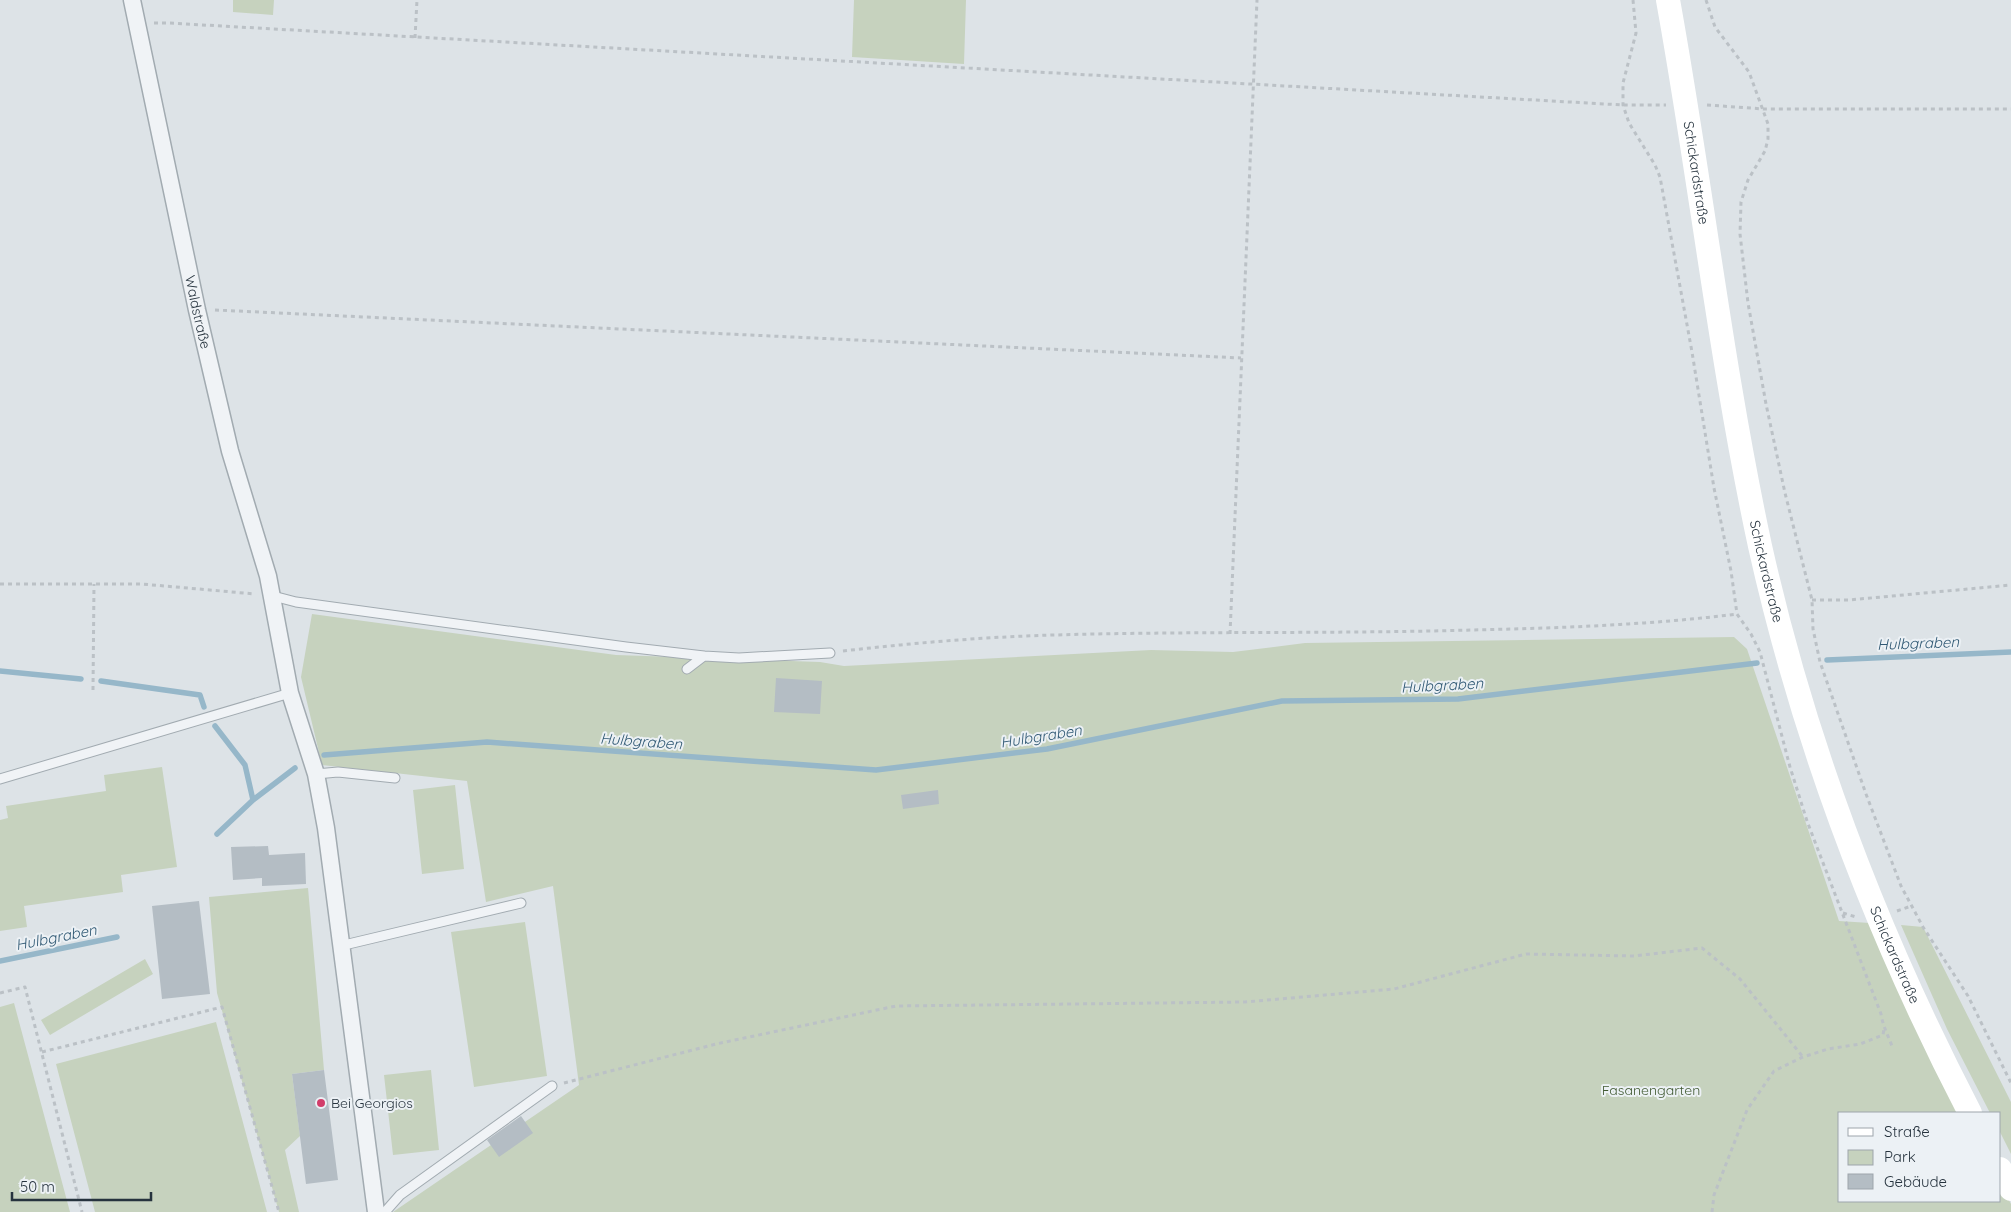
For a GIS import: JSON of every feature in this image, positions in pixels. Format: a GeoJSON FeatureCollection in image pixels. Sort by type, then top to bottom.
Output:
{"type":"FeatureCollection","features":[{"type":"Feature","properties":{"kind":"street","name":"Waldstraße"},"geometry":{"type":"LineString","coordinates":[[132,0],[139,24],[197,310],[230,451],[272,596],[290,694],[316,774],[326,828],[376,1212]]}},
{"type":"Feature","properties":{"kind":"street","name":"Schickardstraße"},"geometry":{"type":"LineString","coordinates":[[1668,0],[1698,108],[1711,279],[1738,439],[1780,628],[1830,791],[1864,880],[1914,999],[1970,1112]]}},
{"type":"Feature","properties":{"kind":"street"},"geometry":{"type":"LineString","coordinates":[[2001,1171],[2011,1190]]}},
{"type":"Feature","properties":{"kind":"lane"},"geometry":{"type":"LineString","coordinates":[[272,596],[296,602],[617,646],[704,656],[739,658],[830,652]]}},
{"type":"Feature","properties":{"kind":"lane"},"geometry":{"type":"LineString","coordinates":[[687,668],[704,656]]}},
{"type":"Feature","properties":{"kind":"lane"},"geometry":{"type":"LineString","coordinates":[[0,779],[290,694]]}},
{"type":"Feature","properties":{"kind":"lane"},"geometry":{"type":"LineString","coordinates":[[316,774],[338,772],[395,778]]}},
{"type":"Feature","properties":{"kind":"lane"},"geometry":{"type":"LineString","coordinates":[[340,946],[521,903]]}},
{"type":"Feature","properties":{"kind":"lane"},"geometry":{"type":"LineString","coordinates":[[385,1212],[400,1195],[552,1086]]}},
{"type":"Feature","properties":{"kind":"path"},"geometry":{"type":"LineString","coordinates":[[415,38],[417,0]]}},
{"type":"Feature","properties":{"kind":"path"},"geometry":{"type":"LineString","coordinates":[[1230,634],[1240,358],[1257,0]]}},
{"type":"Feature","properties":{"kind":"path"},"geometry":{"type":"LineString","coordinates":[[1633,0],[1636,32],[1623,83],[1623,105],[1629,123],[1655,165],[1664,194],[1737,614],[1751,634],[1760,652],[1790,767],[1807,821],[1893,1049]]}},
{"type":"Feature","properties":{"kind":"path"},"geometry":{"type":"LineString","coordinates":[[1706,0],[1710,16],[1722,38],[1750,72],[1768,124],[1768,139],[1765,151],[1744,190],[1739,214],[1740,234],[1748,303],[1773,443],[1812,600],[1813,629],[1820,662],[1869,802],[1901,886],[1922,927],[1968,996],[2011,1083]]}},
{"type":"Feature","properties":{"kind":"path"},"geometry":{"type":"LineString","coordinates":[[139,24],[168,23],[1623,105],[1764,109],[2011,109]]}},
{"type":"Feature","properties":{"kind":"path"},"geometry":{"type":"LineString","coordinates":[[197,310],[1240,358]]}},
{"type":"Feature","properties":{"kind":"path"},"geometry":{"type":"LineString","coordinates":[[0,584],[142,584],[272,596]]}},
{"type":"Feature","properties":{"kind":"path"},"geometry":{"type":"LineString","coordinates":[[93,690],[94,584]]}},
{"type":"Feature","properties":{"kind":"path"},"geometry":{"type":"LineString","coordinates":[[1812,600],[1849,600],[2011,585]]}},
{"type":"Feature","properties":{"kind":"path"},"geometry":{"type":"LineString","coordinates":[[830,652],[903,644],[1003,637],[1570,628],[1696,619],[1737,614]]}},
{"type":"Feature","properties":{"kind":"path"},"geometry":{"type":"LineString","coordinates":[[552,1086],[716,1044],[896,1006],[1245,1002],[1394,989],[1526,954],[1634,956],[1702,948],[1740,979],[1803,1057]]}},
{"type":"Feature","properties":{"kind":"path"},"geometry":{"type":"LineString","coordinates":[[0,993],[25,986],[82,1212]]}},
{"type":"Feature","properties":{"kind":"path"},"geometry":{"type":"LineString","coordinates":[[42,1052],[222,1007],[279,1212]]}},
{"type":"Feature","properties":{"kind":"path"},"geometry":{"type":"LineString","coordinates":[[1712,1212],[1714,1195],[1748,1110],[1774,1071],[1803,1057],[1828,1049],[1860,1044],[1883,1035],[1884,1029]]}},
{"type":"Feature","properties":{"kind":"green space"},"geometry":{"type":"Polygon","coordinates":[[[233,0],[274,0],[273,15],[233,12],[233,0]]]}},
{"type":"Feature","properties":{"kind":"green space"},"geometry":{"type":"Polygon","coordinates":[[[854,0],[966,0],[964,64],[852,57],[854,0]]]}},
{"type":"Feature","properties":{"kind":"green space","name":"Fasanengarten"},"geometry":{"type":"Polygon","coordinates":[[[312,614],[616,655],[820,662],[844,666],[1151,650],[1233,652],[1305,643],[1734,637],[1747,649],[1839,921],[1870,923],[1962,1112],[1838,1112],[1838,1202],[2001,1202],[2001,1185],[2011,1204],[2011,1212],[393,1212],[579,1085],[553,886],[486,902],[467,781],[322,765],[301,677],[312,614]]]}},
{"type":"Feature","properties":{"kind":"green space"},"geometry":{"type":"Polygon","coordinates":[[[162,767],[177,867],[121,875],[123,892],[24,906],[27,927],[0,931],[0,820],[8,818],[6,806],[106,791],[104,775],[162,767]]]}},
{"type":"Feature","properties":{"kind":"green space"},"geometry":{"type":"Polygon","coordinates":[[[455,785],[464,869],[422,874],[413,790],[455,785]]]}},
{"type":"Feature","properties":{"kind":"green space"},"geometry":{"type":"Polygon","coordinates":[[[308,888],[324,1070],[292,1074],[300,1136],[285,1150],[299,1212],[279,1212],[217,993],[209,897],[308,888]]]}},
{"type":"Feature","properties":{"kind":"green space"},"geometry":{"type":"Polygon","coordinates":[[[525,922],[547,1076],[474,1087],[451,932],[525,922]]]}},
{"type":"Feature","properties":{"kind":"green space"},"geometry":{"type":"Polygon","coordinates":[[[1901,925],[1923,927],[2011,1102],[2011,1154],[2001,1134],[2001,1112],[1989,1112],[1947,1029],[1901,925]]]}},
{"type":"Feature","properties":{"kind":"green space"},"geometry":{"type":"Polygon","coordinates":[[[145,959],[153,974],[50,1035],[41,1020],[145,959]]]}},
{"type":"Feature","properties":{"kind":"green space"},"geometry":{"type":"Polygon","coordinates":[[[14,1003],[70,1212],[0,1212],[0,1007],[14,1003]]]}},
{"type":"Feature","properties":{"kind":"green space"},"geometry":{"type":"Polygon","coordinates":[[[216,1022],[267,1212],[95,1212],[56,1064],[216,1022]]]}},
{"type":"Feature","properties":{"kind":"green space"},"geometry":{"type":"Polygon","coordinates":[[[431,1070],[439,1150],[393,1155],[384,1075],[431,1070]]]}},
{"type":"Feature","properties":{"kind":"building"},"geometry":{"type":"Polygon","coordinates":[[[776,678],[822,681],[820,714],[774,712],[776,678]]]}},
{"type":"Feature","properties":{"kind":"building"},"geometry":{"type":"Polygon","coordinates":[[[938,790],[939,804],[903,809],[901,795],[938,790]]]}},
{"type":"Feature","properties":{"kind":"building"},"geometry":{"type":"Polygon","coordinates":[[[268,846],[269,855],[305,853],[306,884],[262,886],[262,878],[233,880],[231,847],[268,846]]]}},
{"type":"Feature","properties":{"kind":"building"},"geometry":{"type":"Polygon","coordinates":[[[199,901],[210,994],[162,999],[152,906],[199,901]]]}},
{"type":"Feature","properties":{"kind":"building"},"geometry":{"type":"Polygon","coordinates":[[[324,1070],[338,1180],[306,1184],[292,1074],[324,1070]]]}},
{"type":"Feature","properties":{"kind":"building"},"geometry":{"type":"Polygon","coordinates":[[[521,1116],[533,1133],[499,1157],[487,1140],[521,1116]]]}},
{"type":"Feature","properties":{"kind":"waterway","name":"Hulbgraben"},"geometry":{"type":"LineString","coordinates":[[1827,660],[2011,652]]}},
{"type":"Feature","properties":{"kind":"waterway","name":"Hulbgraben"},"geometry":{"type":"LineString","coordinates":[[324,755],[487,742],[876,770],[1047,749],[1282,701],[1458,699],[1757,663]]}},
{"type":"Feature","properties":{"kind":"waterway"},"geometry":{"type":"LineString","coordinates":[[0,671],[81,679]]}},
{"type":"Feature","properties":{"kind":"waterway"},"geometry":{"type":"LineString","coordinates":[[101,681],[200,695],[204,707]]}},
{"type":"Feature","properties":{"kind":"waterway"},"geometry":{"type":"LineString","coordinates":[[215,726],[245,765],[253,800]]}},
{"type":"Feature","properties":{"kind":"waterway","name":"Hulbgraben"},"geometry":{"type":"LineString","coordinates":[[217,834],[253,800],[295,768]]}},
{"type":"Feature","properties":{"kind":"waterway","name":"Hulbgraben"},"geometry":{"type":"LineString","coordinates":[[0,961],[117,937]]}},
{"type":"Feature","properties":{"kind":"place","name":"Bei Georgios"},"geometry":{"type":"Point","coordinates":[321,1103]}}]}
